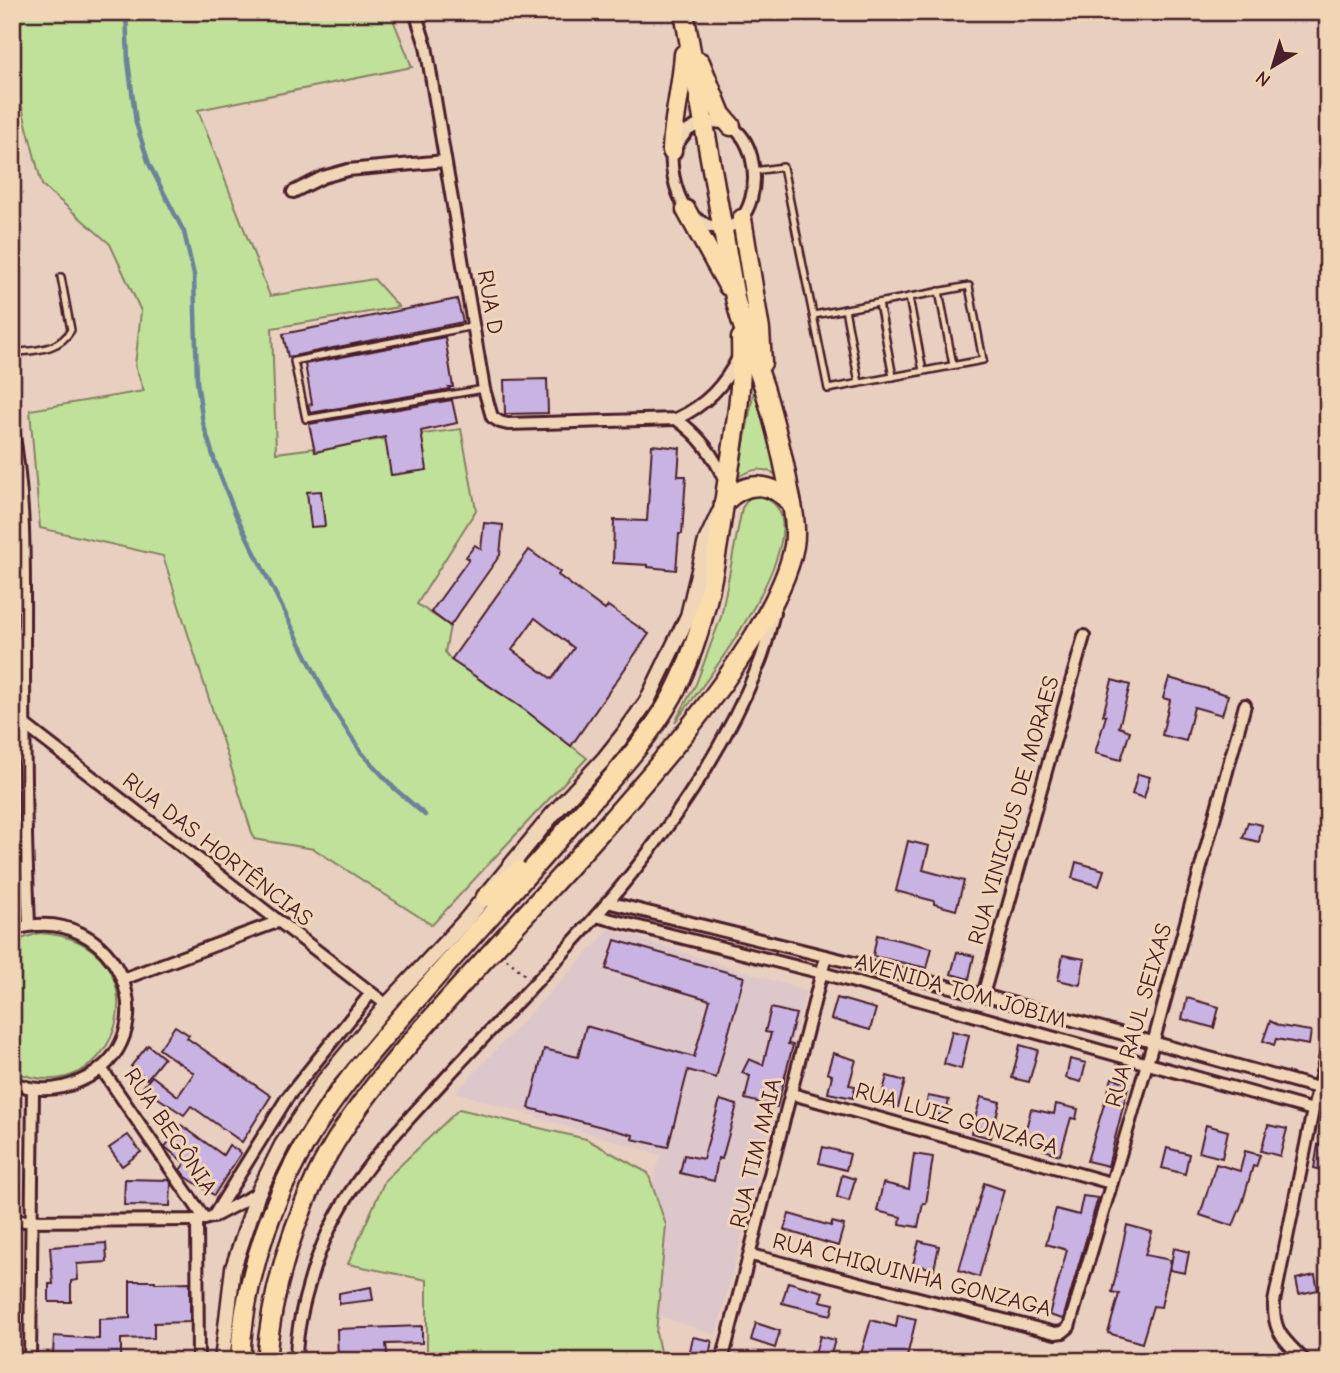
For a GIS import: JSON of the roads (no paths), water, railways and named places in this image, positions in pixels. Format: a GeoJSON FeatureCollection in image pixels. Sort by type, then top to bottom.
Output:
{"type":"FeatureCollection","features":[{"type":"Feature","properties":{"kind":"main road"},"geometry":{"type":"LineString","coordinates":[[266,1361],[275,1295],[292,1233],[318,1172],[354,1114],[441,1008],[664,760],[733,667],[783,582],[794,545],[792,506],[764,388],[735,298],[685,18]]}},
{"type":"Feature","properties":{"kind":"main road"},"geometry":{"type":"LineString","coordinates":[[685,18],[721,114],[731,126]]}},
{"type":"Feature","properties":{"kind":"main road"},"geometry":{"type":"LineString","coordinates":[[672,151],[672,135],[682,84],[685,18]]}},
{"type":"Feature","properties":{"kind":"main road"},"geometry":{"type":"LineString","coordinates":[[686,210],[735,298]]}},
{"type":"Feature","properties":{"kind":"main road"},"geometry":{"type":"LineString","coordinates":[[742,219],[760,330],[764,388]]}},
{"type":"Feature","properties":{"kind":"main road"},"geometry":{"type":"LineString","coordinates":[[240,1361],[244,1318],[255,1269],[273,1214],[297,1160],[321,1118],[398,1020],[618,770],[671,698],[691,657],[717,562],[740,411],[740,320]]}},
{"type":"Feature","properties":{"kind":"main road"},"geometry":{"type":"LineString","coordinates":[[726,494],[753,486],[776,490],[792,506]]}},
{"type":"Feature","properties":{"kind":"main road"},"geometry":{"type":"LineString","coordinates":[[486,897],[557,841]]}},
{"type":"Feature","properties":{"kind":"street","name":"RUA D"},"geometry":{"type":"LineString","coordinates":[[415,12],[426,46],[484,389],[492,417],[508,424],[676,419],[694,411],[710,399],[723,384],[741,351]]}},
{"type":"Feature","properties":{"kind":"street"},"geometry":{"type":"LineString","coordinates":[[702,122],[731,126],[740,135],[748,151],[754,171],[754,191],[742,219],[732,226],[713,228],[686,210],[678,191],[672,151],[687,131],[702,122]]}},
{"type":"Feature","properties":{"kind":"street"},"geometry":{"type":"LineString","coordinates":[[293,192],[323,177],[348,170],[446,161]]}},
{"type":"Feature","properties":{"kind":"street"},"geometry":{"type":"LineString","coordinates":[[222,1361],[233,1268],[258,1193],[300,1114],[387,1005],[486,897],[553,814],[604,759],[647,701],[688,616],[706,541],[726,494],[708,447],[693,431],[676,419]]}},
{"type":"Feature","properties":{"kind":"street"},"geometry":{"type":"LineString","coordinates":[[12,425],[22,508],[25,564],[18,648],[25,725],[18,793],[29,925]]}},
{"type":"Feature","properties":{"kind":"street"},"geometry":{"type":"LineString","coordinates":[[296,1361],[301,1315],[310,1280],[320,1250],[348,1193],[395,1132],[596,916],[662,832],[707,765],[739,709],[761,662],[783,582]]}},
{"type":"Feature","properties":{"kind":"street","name":"RUA VINICIUS DE MORAES"},"geometry":{"type":"LineString","coordinates":[[983,995],[1084,636]]}},
{"type":"Feature","properties":{"kind":"street","name":"RUA RAUL SEIXAS"},"geometry":{"type":"LineString","coordinates":[[1063,1332],[1071,1321],[1154,1040],[1245,705]]}},
{"type":"Feature","properties":{"kind":"street","name":"RUA DAS HORTÊNCIAS"},"geometry":{"type":"LineString","coordinates":[[25,725],[387,1005]]}},
{"type":"Feature","properties":{"kind":"street","name":"AVENIDA TOM JOBIM"},"geometry":{"type":"LineString","coordinates":[[607,902],[983,995],[1154,1040],[1318,1088]]}},
{"type":"Feature","properties":{"kind":"street","name":"AVENIDA TOM JOBIM"},"geometry":{"type":"LineString","coordinates":[[596,916],[822,973],[1313,1110]]}},
{"type":"Feature","properties":{"kind":"street"},"geometry":{"type":"LineString","coordinates":[[123,979],[277,922]]}},
{"type":"Feature","properties":{"kind":"street"},"geometry":{"type":"LineString","coordinates":[[12,930],[29,925],[58,925],[86,935],[109,954],[123,979],[128,1011],[126,1027],[116,1049],[102,1068],[87,1078],[70,1086],[52,1089],[33,1088],[12,1082]]}},
{"type":"Feature","properties":{"kind":"street","name":"RUA TIM MAIA"},"geometry":{"type":"LineString","coordinates":[[723,1359],[826,956]]}},
{"type":"Feature","properties":{"kind":"street"},"geometry":{"type":"LineString","coordinates":[[965,1013],[971,992]]}},
{"type":"Feature","properties":{"kind":"street"},"geometry":{"type":"LineString","coordinates":[[198,1361],[205,1219],[287,1098],[370,993]]}},
{"type":"Feature","properties":{"kind":"street"},"geometry":{"type":"LineString","coordinates":[[1305,1361],[1277,1329],[1274,1319],[1275,1302],[1328,1048]]}},
{"type":"Feature","properties":{"kind":"street","name":"RUA BEGÔNIA"},"geometry":{"type":"LineString","coordinates":[[102,1068],[205,1219]]}},
{"type":"Feature","properties":{"kind":"street"},"geometry":{"type":"LineString","coordinates":[[1265,1097],[1270,1075]]}},
{"type":"Feature","properties":{"kind":"street"},"geometry":{"type":"LineString","coordinates":[[30,1361],[33,1088]]}},
{"type":"Feature","properties":{"kind":"street","name":"RUA LUIZ GONZAGA"},"geometry":{"type":"LineString","coordinates":[[792,1094],[1111,1184]]}},
{"type":"Feature","properties":{"kind":"street"},"geometry":{"type":"LineString","coordinates":[[12,1221],[205,1219],[258,1193]]}},
{"type":"Feature","properties":{"kind":"street","name":"RUA CHIQUINHA GONZAGA"},"geometry":{"type":"LineString","coordinates":[[751,1255],[1055,1334],[1063,1332]]}},
{"type":"Feature","properties":{"kind":"street"},"geometry":{"type":"LineString","coordinates":[[723,1359],[735,1361]]}},
{"type":"Feature","properties":{"kind":"lane"},"geometry":{"type":"LineString","coordinates":[[754,171],[783,167],[828,389],[983,360],[969,286],[814,315]]}},
{"type":"Feature","properties":{"kind":"lane"},"geometry":{"type":"LineString","coordinates":[[12,354],[55,346],[66,339],[71,330],[61,277]]}},
{"type":"Feature","properties":{"kind":"lane"},"geometry":{"type":"LineString","coordinates":[[939,291],[953,365]]}},
{"type":"Feature","properties":{"kind":"lane"},"geometry":{"type":"LineString","coordinates":[[908,297],[923,371]]}},
{"type":"Feature","properties":{"kind":"lane"},"geometry":{"type":"LineString","coordinates":[[878,303],[893,377]]}},
{"type":"Feature","properties":{"kind":"lane"},"geometry":{"type":"LineString","coordinates":[[845,309],[859,383]]}},
{"type":"Feature","properties":{"kind":"lane"},"geometry":{"type":"LineString","coordinates":[[474,326],[294,360],[306,419],[484,389]]}},
{"type":"Feature","properties":{"kind":"waterway"},"geometry":{"type":"LineString","coordinates":[[126,12],[128,61],[136,123],[149,164],[184,232],[194,275],[197,381],[203,423],[215,462],[235,513],[333,709],[361,752],[394,788],[425,815]]}}]}
